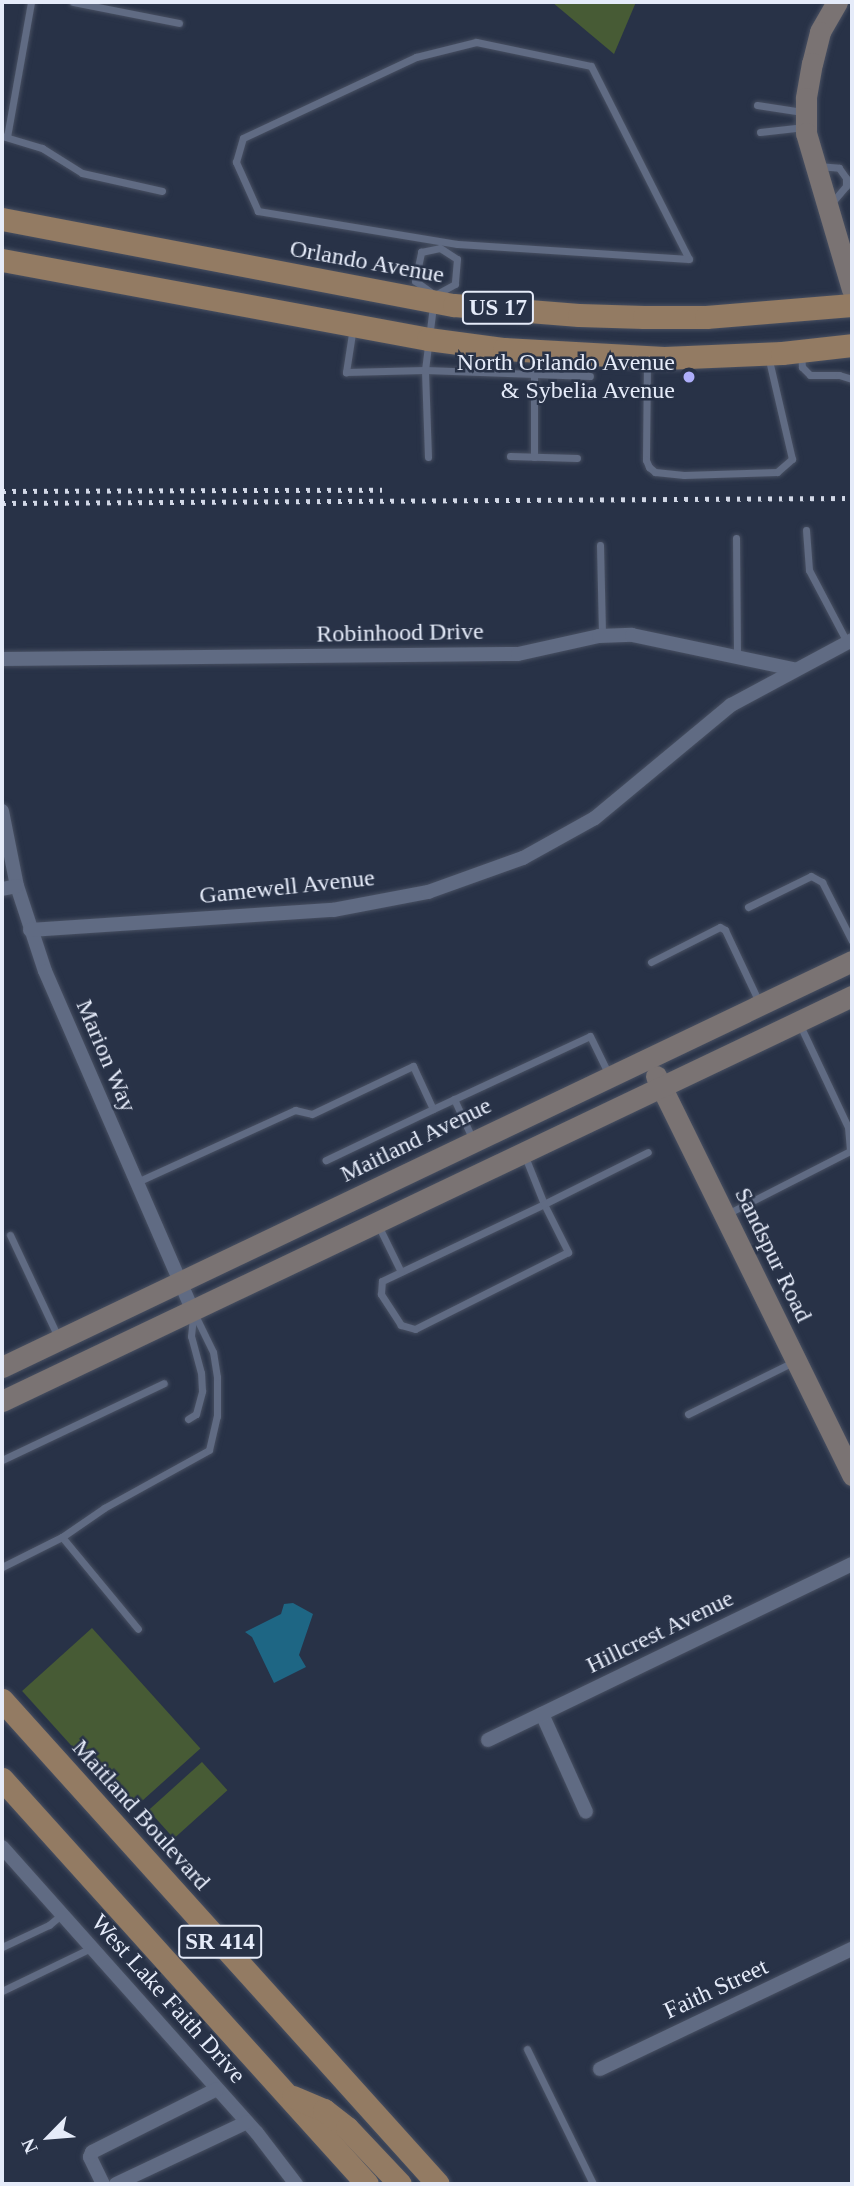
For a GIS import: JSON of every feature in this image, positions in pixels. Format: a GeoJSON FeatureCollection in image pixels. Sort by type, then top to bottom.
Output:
{"type":"FeatureCollection","features":[{"type":"Feature","properties":{"kind":"main road"},"geometry":{"type":"LineString","coordinates":[[837,2],[820,32],[812,63],[806,120],[814,166],[852,289]]}},
{"type":"Feature","properties":{"kind":"main road","name":"Orlando Avenue"},"geometry":{"type":"LineString","coordinates":[[2,219],[434,298],[579,315],[706,317],[852,305]]}},
{"type":"Feature","properties":{"kind":"main road","name":"US 17"},"geometry":{"type":"LineString","coordinates":[[2,260],[428,340],[504,349],[647,357],[767,354],[852,345]]}},
{"type":"Feature","properties":{"kind":"main road","name":"Maitland Avenue"},"geometry":{"type":"LineString","coordinates":[[2,1367],[852,961]]}},
{"type":"Feature","properties":{"kind":"main road"},"geometry":{"type":"LineString","coordinates":[[2,1401],[852,996]]}},
{"type":"Feature","properties":{"kind":"main road","name":"Sandspur Road"},"geometry":{"type":"LineString","coordinates":[[647,1059],[852,1475]]}},
{"type":"Feature","properties":{"kind":"main road","name":"Maitland Boulevard"},"geometry":{"type":"LineString","coordinates":[[2,1700],[438,2184]]}},
{"type":"Feature","properties":{"kind":"main road","name":"SR 414"},"geometry":{"type":"LineString","coordinates":[[2,1779],[367,2184]]}},
{"type":"Feature","properties":{"kind":"main road"},"geometry":{"type":"LineString","coordinates":[[284,2092],[324,2110],[347,2128],[400,2184]]}},
{"type":"Feature","properties":{"kind":"street","name":"Robinhood Drive"},"geometry":{"type":"LineString","coordinates":[[2,659],[518,654],[602,636],[632,635],[794,669]]}},
{"type":"Feature","properties":{"kind":"street","name":"Gamewell Avenue"},"geometry":{"type":"LineString","coordinates":[[30,930],[333,910],[428,892],[523,858],[595,817],[731,705],[850,641]]}},
{"type":"Feature","properties":{"kind":"street","name":"Marion Way"},"geometry":{"type":"LineString","coordinates":[[2,811],[9,887],[194,1311]]}},
{"type":"Feature","properties":{"kind":"street","name":"Hillcrest Avenue"},"geometry":{"type":"LineString","coordinates":[[488,1740],[852,1564]]}},
{"type":"Feature","properties":{"kind":"street"},"geometry":{"type":"LineString","coordinates":[[542,1714],[586,1812]]}},
{"type":"Feature","properties":{"kind":"street","name":"West Lake Faith Drive"},"geometry":{"type":"LineString","coordinates":[[2,1847],[247,2122],[296,2184]]}},
{"type":"Feature","properties":{"kind":"street","name":"Faith Street"},"geometry":{"type":"LineString","coordinates":[[600,2069],[852,1950]]}},
{"type":"Feature","properties":{"kind":"street"},"geometry":{"type":"LineString","coordinates":[[103,2184],[90,2157],[92,2152],[217,2088]]}},
{"type":"Feature","properties":{"kind":"street"},"geometry":{"type":"LineString","coordinates":[[116,2184],[247,2122]]}},
{"type":"Feature","properties":{"kind":"lane"},"geometry":{"type":"LineString","coordinates":[[31,2],[4,136],[42,148],[82,173],[162,191]]}},
{"type":"Feature","properties":{"kind":"lane"},"geometry":{"type":"LineString","coordinates":[[73,2],[179,23]]}},
{"type":"Feature","properties":{"kind":"lane"},"geometry":{"type":"LineString","coordinates":[[428,457],[425,369],[434,298],[455,284],[457,259],[441,245],[258,211],[236,162],[243,138],[416,57],[476,42],[591,66],[689,259],[441,245],[422,252],[415,281],[434,298]]}},
{"type":"Feature","properties":{"kind":"lane"},"geometry":{"type":"LineString","coordinates":[[757,105],[806,120]]}},
{"type":"Feature","properties":{"kind":"lane"},"geometry":{"type":"LineString","coordinates":[[760,132],[806,120]]}},
{"type":"Feature","properties":{"kind":"lane"},"geometry":{"type":"LineString","coordinates":[[814,166],[839,168],[849,177],[846,186],[827,208]]}},
{"type":"Feature","properties":{"kind":"lane"},"geometry":{"type":"LineString","coordinates":[[353,326],[346,372],[425,369],[590,376]]}},
{"type":"Feature","properties":{"kind":"lane"},"geometry":{"type":"LineString","coordinates":[[801,351],[802,368],[810,375],[839,375],[852,379]]}},
{"type":"Feature","properties":{"kind":"lane"},"geometry":{"type":"LineString","coordinates":[[647,357],[646,460],[655,472],[684,475],[778,472],[792,460],[767,354]]}},
{"type":"Feature","properties":{"kind":"lane"},"geometry":{"type":"LineString","coordinates":[[534,372],[534,457]]}},
{"type":"Feature","properties":{"kind":"lane"},"geometry":{"type":"LineString","coordinates":[[510,456],[577,458]]}},
{"type":"Feature","properties":{"kind":"lane"},"geometry":{"type":"LineString","coordinates":[[806,530],[809,570],[850,641]]}},
{"type":"Feature","properties":{"kind":"lane"},"geometry":{"type":"LineString","coordinates":[[736,538],[737,657]]}},
{"type":"Feature","properties":{"kind":"lane"},"geometry":{"type":"LineString","coordinates":[[600,545],[602,636]]}},
{"type":"Feature","properties":{"kind":"lane"},"geometry":{"type":"LineString","coordinates":[[748,907],[811,876],[822,882],[852,941]]}},
{"type":"Feature","properties":{"kind":"lane"},"geometry":{"type":"LineString","coordinates":[[651,962],[720,927],[725,930],[760,1005]]}},
{"type":"Feature","properties":{"kind":"lane"},"geometry":{"type":"LineString","coordinates":[[724,1215],[851,1151],[848,1128],[799,1022]]}},
{"type":"Feature","properties":{"kind":"lane"},"geometry":{"type":"LineString","coordinates":[[326,1160],[590,1036],[610,1077]]}},
{"type":"Feature","properties":{"kind":"lane"},"geometry":{"type":"LineString","coordinates":[[136,1182],[295,1110],[312,1114],[413,1066],[433,1109]]}},
{"type":"Feature","properties":{"kind":"lane"},"geometry":{"type":"LineString","coordinates":[[454,1099],[474,1142]]}},
{"type":"Feature","properties":{"kind":"lane"},"geometry":{"type":"LineString","coordinates":[[524,1153],[544,1204],[568,1252],[415,1329],[401,1325],[380,1294],[382,1281],[544,1204],[648,1152]]}},
{"type":"Feature","properties":{"kind":"lane"},"geometry":{"type":"LineString","coordinates":[[378,1224],[401,1272]]}},
{"type":"Feature","properties":{"kind":"lane"},"geometry":{"type":"LineString","coordinates":[[9,1235],[60,1339]]}},
{"type":"Feature","properties":{"kind":"lane"},"geometry":{"type":"LineString","coordinates":[[188,1419],[196,1414],[202,1391],[201,1373],[191,1336],[194,1311]]}},
{"type":"Feature","properties":{"kind":"lane"},"geometry":{"type":"LineString","coordinates":[[2,1567],[62,1537],[104,1508],[209,1450],[217,1416],[217,1377],[213,1352],[194,1311]]}},
{"type":"Feature","properties":{"kind":"lane"},"geometry":{"type":"LineString","coordinates":[[688,1414],[796,1361]]}},
{"type":"Feature","properties":{"kind":"lane"},"geometry":{"type":"LineString","coordinates":[[2,1460],[164,1384]]}},
{"type":"Feature","properties":{"kind":"lane"},"geometry":{"type":"LineString","coordinates":[[62,1537],[138,1629]]}},
{"type":"Feature","properties":{"kind":"lane"},"geometry":{"type":"LineString","coordinates":[[2,1947],[49,1925],[62,1914]]}},
{"type":"Feature","properties":{"kind":"lane"},"geometry":{"type":"LineString","coordinates":[[2,1991],[92,1948]]}},
{"type":"Feature","properties":{"kind":"lane"},"geometry":{"type":"LineString","coordinates":[[527,2049],[593,2184]]}},
{"type":"Feature","properties":{"kind":"green space"},"geometry":{"type":"Polygon","coordinates":[[[552,2],[636,2],[614,54],[552,2]]]}},
{"type":"Feature","properties":{"kind":"green space"},"geometry":{"type":"Polygon","coordinates":[[[92,1628],[200,1748],[131,1811],[22,1691],[92,1628]]]}},
{"type":"Feature","properties":{"kind":"green space"},"geometry":{"type":"Polygon","coordinates":[[[202,1762],[227,1790],[174,1838],[148,1810],[202,1762]]]}},
{"type":"Feature","properties":{"kind":"water"},"geometry":{"type":"Polygon","coordinates":[[[293,1603],[313,1614],[299,1655],[306,1667],[274,1683],[252,1637],[245,1632],[281,1614],[284,1604],[293,1603]]]}},
{"type":"Feature","properties":{"kind":"railway"},"geometry":{"type":"LineString","coordinates":[[2,491],[382,490]]}},
{"type":"Feature","properties":{"kind":"railway"},"geometry":{"type":"LineString","coordinates":[[2,503],[852,498]]}},
{"type":"Feature","properties":{"kind":"place","name":"North Orlando Avenue & Sybelia Avenue"},"geometry":{"type":"Point","coordinates":[689,377]}}]}
